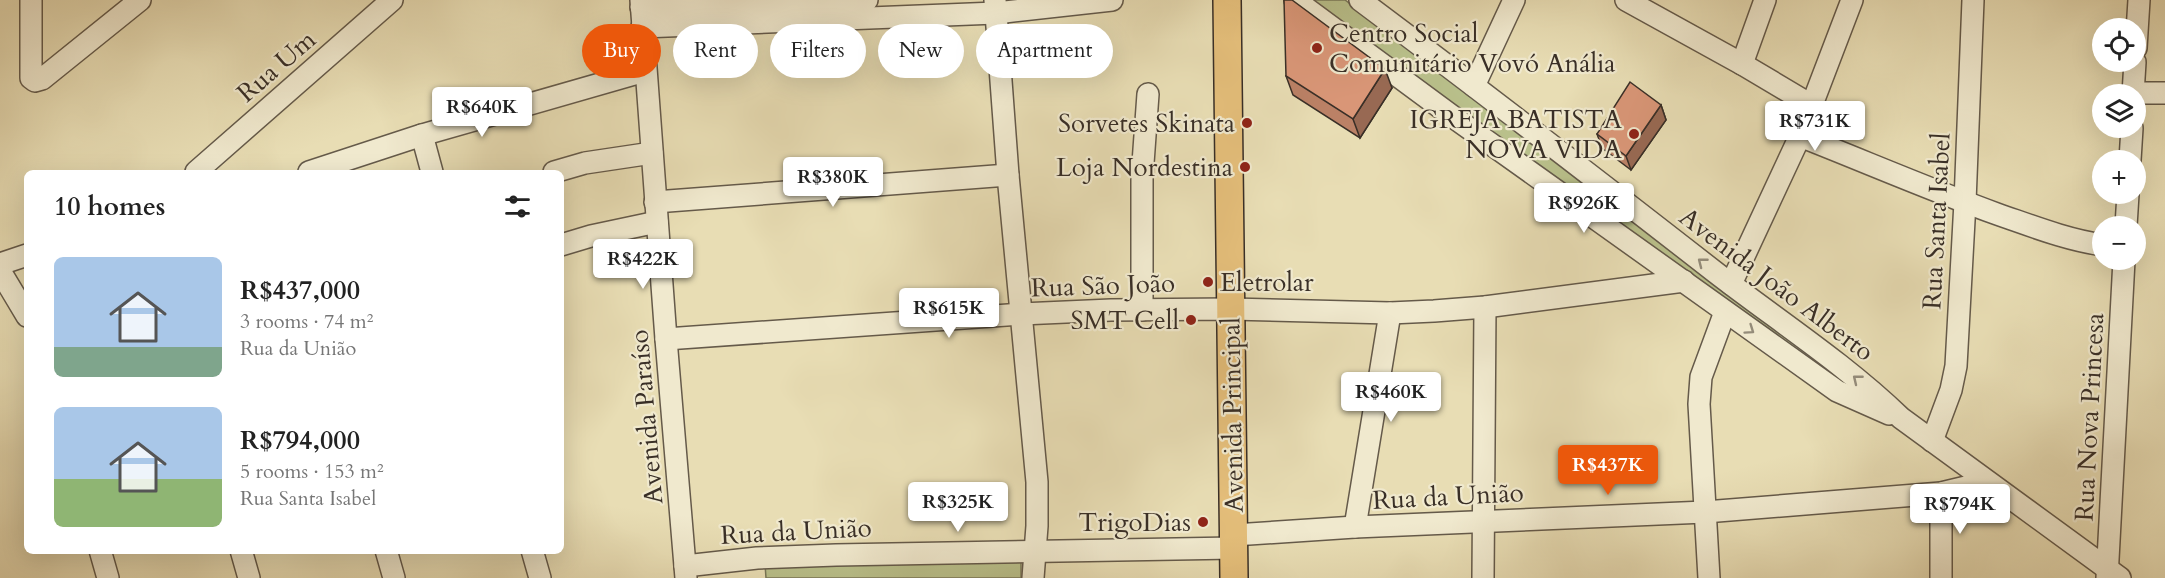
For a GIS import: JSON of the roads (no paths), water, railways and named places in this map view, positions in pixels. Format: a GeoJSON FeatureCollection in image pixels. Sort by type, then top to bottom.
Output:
{"type":"FeatureCollection","features":[{"type":"Feature","properties":{"kind":"main road","name":"Avenida Principal"},"geometry":{"type":"LineString","coordinates":[[1227,0],[1234,578]]}},
{"type":"Feature","properties":{"kind":"street"},"geometry":{"type":"LineString","coordinates":[[31,0],[31,78],[35,81],[42,79],[140,0]]}},
{"type":"Feature","properties":{"kind":"street","name":"Rua Um"},"geometry":{"type":"LineString","coordinates":[[198,170],[392,0]]}},
{"type":"Feature","properties":{"kind":"street"},"geometry":{"type":"LineString","coordinates":[[641,11],[867,0]]}},
{"type":"Feature","properties":{"kind":"street"},"geometry":{"type":"LineString","coordinates":[[641,11],[996,6],[1112,0]]}},
{"type":"Feature","properties":{"kind":"street","name":"Avenida João Alberto"},"geometry":{"type":"LineString","coordinates":[[1295,0],[1456,119],[1837,391],[1900,418]]}},
{"type":"Feature","properties":{"kind":"street","name":"Avenida João Alberto"},"geometry":{"type":"LineString","coordinates":[[1360,0],[1843,367],[1874,392],[1900,418],[2112,575]]}},
{"type":"Feature","properties":{"kind":"street"},"geometry":{"type":"LineString","coordinates":[[1474,86],[1514,0]]}},
{"type":"Feature","properties":{"kind":"street"},"geometry":{"type":"LineString","coordinates":[[1626,0],[1811,105]]}},
{"type":"Feature","properties":{"kind":"street"},"geometry":{"type":"LineString","coordinates":[[1742,64],[1765,0]]}},
{"type":"Feature","properties":{"kind":"street"},"geometry":{"type":"LineString","coordinates":[[1731,284],[1800,136],[1852,0]]}},
{"type":"Feature","properties":{"kind":"street","name":"Rua Santa Isabel"},"geometry":{"type":"LineString","coordinates":[[1932,441],[1951,390],[1956,366],[1973,0]]}},
{"type":"Feature","properties":{"kind":"street"},"geometry":{"type":"LineString","coordinates":[[2138,18],[2139,0]]}},
{"type":"Feature","properties":{"kind":"street"},"geometry":{"type":"LineString","coordinates":[[996,6],[1008,176],[1037,482],[1036,551],[1033,578]]}},
{"type":"Feature","properties":{"kind":"street"},"geometry":{"type":"LineString","coordinates":[[315,170],[422,135],[621,78]]}},
{"type":"Feature","properties":{"kind":"street","name":"Avenida Paraíso"},"geometry":{"type":"LineString","coordinates":[[646,78],[686,572]]}},
{"type":"Feature","properties":{"kind":"street"},"geometry":{"type":"LineString","coordinates":[[2146,94],[2165,93]]}},
{"type":"Feature","properties":{"kind":"street"},"geometry":{"type":"LineString","coordinates":[[1142,310],[1142,177],[1148,94]]}},
{"type":"Feature","properties":{"kind":"street"},"geometry":{"type":"LineString","coordinates":[[422,135],[431,170]]}},
{"type":"Feature","properties":{"kind":"street"},"geometry":{"type":"LineString","coordinates":[[1800,136],[1965,202],[2092,244]]}},
{"type":"Feature","properties":{"kind":"street"},"geometry":{"type":"LineString","coordinates":[[561,170],[585,163],[652,153]]}},
{"type":"Feature","properties":{"kind":"street"},"geometry":{"type":"LineString","coordinates":[[564,245],[656,212],[1008,176]]}},
{"type":"Feature","properties":{"kind":"street"},"geometry":{"type":"LineString","coordinates":[[0,264],[24,256]]}},
{"type":"Feature","properties":{"kind":"street","name":"Rua Nova Princesa"},"geometry":{"type":"LineString","coordinates":[[2112,575],[2124,270]]}},
{"type":"Feature","properties":{"kind":"street"},"geometry":{"type":"LineString","coordinates":[[0,271],[24,311]]}},
{"type":"Feature","properties":{"kind":"street","name":"Rua São João"},"geometry":{"type":"LineString","coordinates":[[666,339],[1020,314],[1231,309],[1390,313],[1485,308],[1684,281]]}},
{"type":"Feature","properties":{"kind":"street"},"geometry":{"type":"LineString","coordinates":[[1483,578],[1485,308]]}},
{"type":"Feature","properties":{"kind":"street"},"geometry":{"type":"LineString","coordinates":[[1709,578],[1699,404],[1701,378],[1725,312]]}},
{"type":"Feature","properties":{"kind":"street"},"geometry":{"type":"LineString","coordinates":[[1354,527],[1390,313]]}},
{"type":"Feature","properties":{"kind":"street","name":"Rua da União"},"geometry":{"type":"LineString","coordinates":[[686,572],[1234,541],[1354,527],[1705,512],[1941,493],[1987,482]]}},
{"type":"Feature","properties":{"kind":"street"},"geometry":{"type":"LineString","coordinates":[[1941,493],[1941,578]]}},
{"type":"Feature","properties":{"kind":"street"},"geometry":{"type":"LineString","coordinates":[[101,554],[108,578]]}},
{"type":"Feature","properties":{"kind":"street"},"geometry":{"type":"LineString","coordinates":[[242,554],[249,578]]}},
{"type":"Feature","properties":{"kind":"street"},"geometry":{"type":"LineString","coordinates":[[387,554],[394,578]]}},
{"type":"Feature","properties":{"kind":"street"},"geometry":{"type":"LineString","coordinates":[[533,554],[540,578]]}},
{"type":"Feature","properties":{"kind":"place","name":"Centro Social Comunitário Vovó Anália"},"geometry":{"type":"Point","coordinates":[1317,48]}},
{"type":"Feature","properties":{"kind":"place","name":"Sorvetes Skinata"},"geometry":{"type":"Point","coordinates":[1247,123]}},
{"type":"Feature","properties":{"kind":"place","name":"IGREJA BATISTA NOVA VIDA"},"geometry":{"type":"Point","coordinates":[1634,134]}},
{"type":"Feature","properties":{"kind":"place","name":"Loja Nordestina"},"geometry":{"type":"Point","coordinates":[1245,167]}},
{"type":"Feature","properties":{"kind":"place","name":"Eletrolar"},"geometry":{"type":"Point","coordinates":[1208,282]}},
{"type":"Feature","properties":{"kind":"place","name":"SMT Cell"},"geometry":{"type":"Point","coordinates":[1191,320]}},
{"type":"Feature","properties":{"kind":"place","name":"TrigoDias"},"geometry":{"type":"Point","coordinates":[1203,522]}}]}
